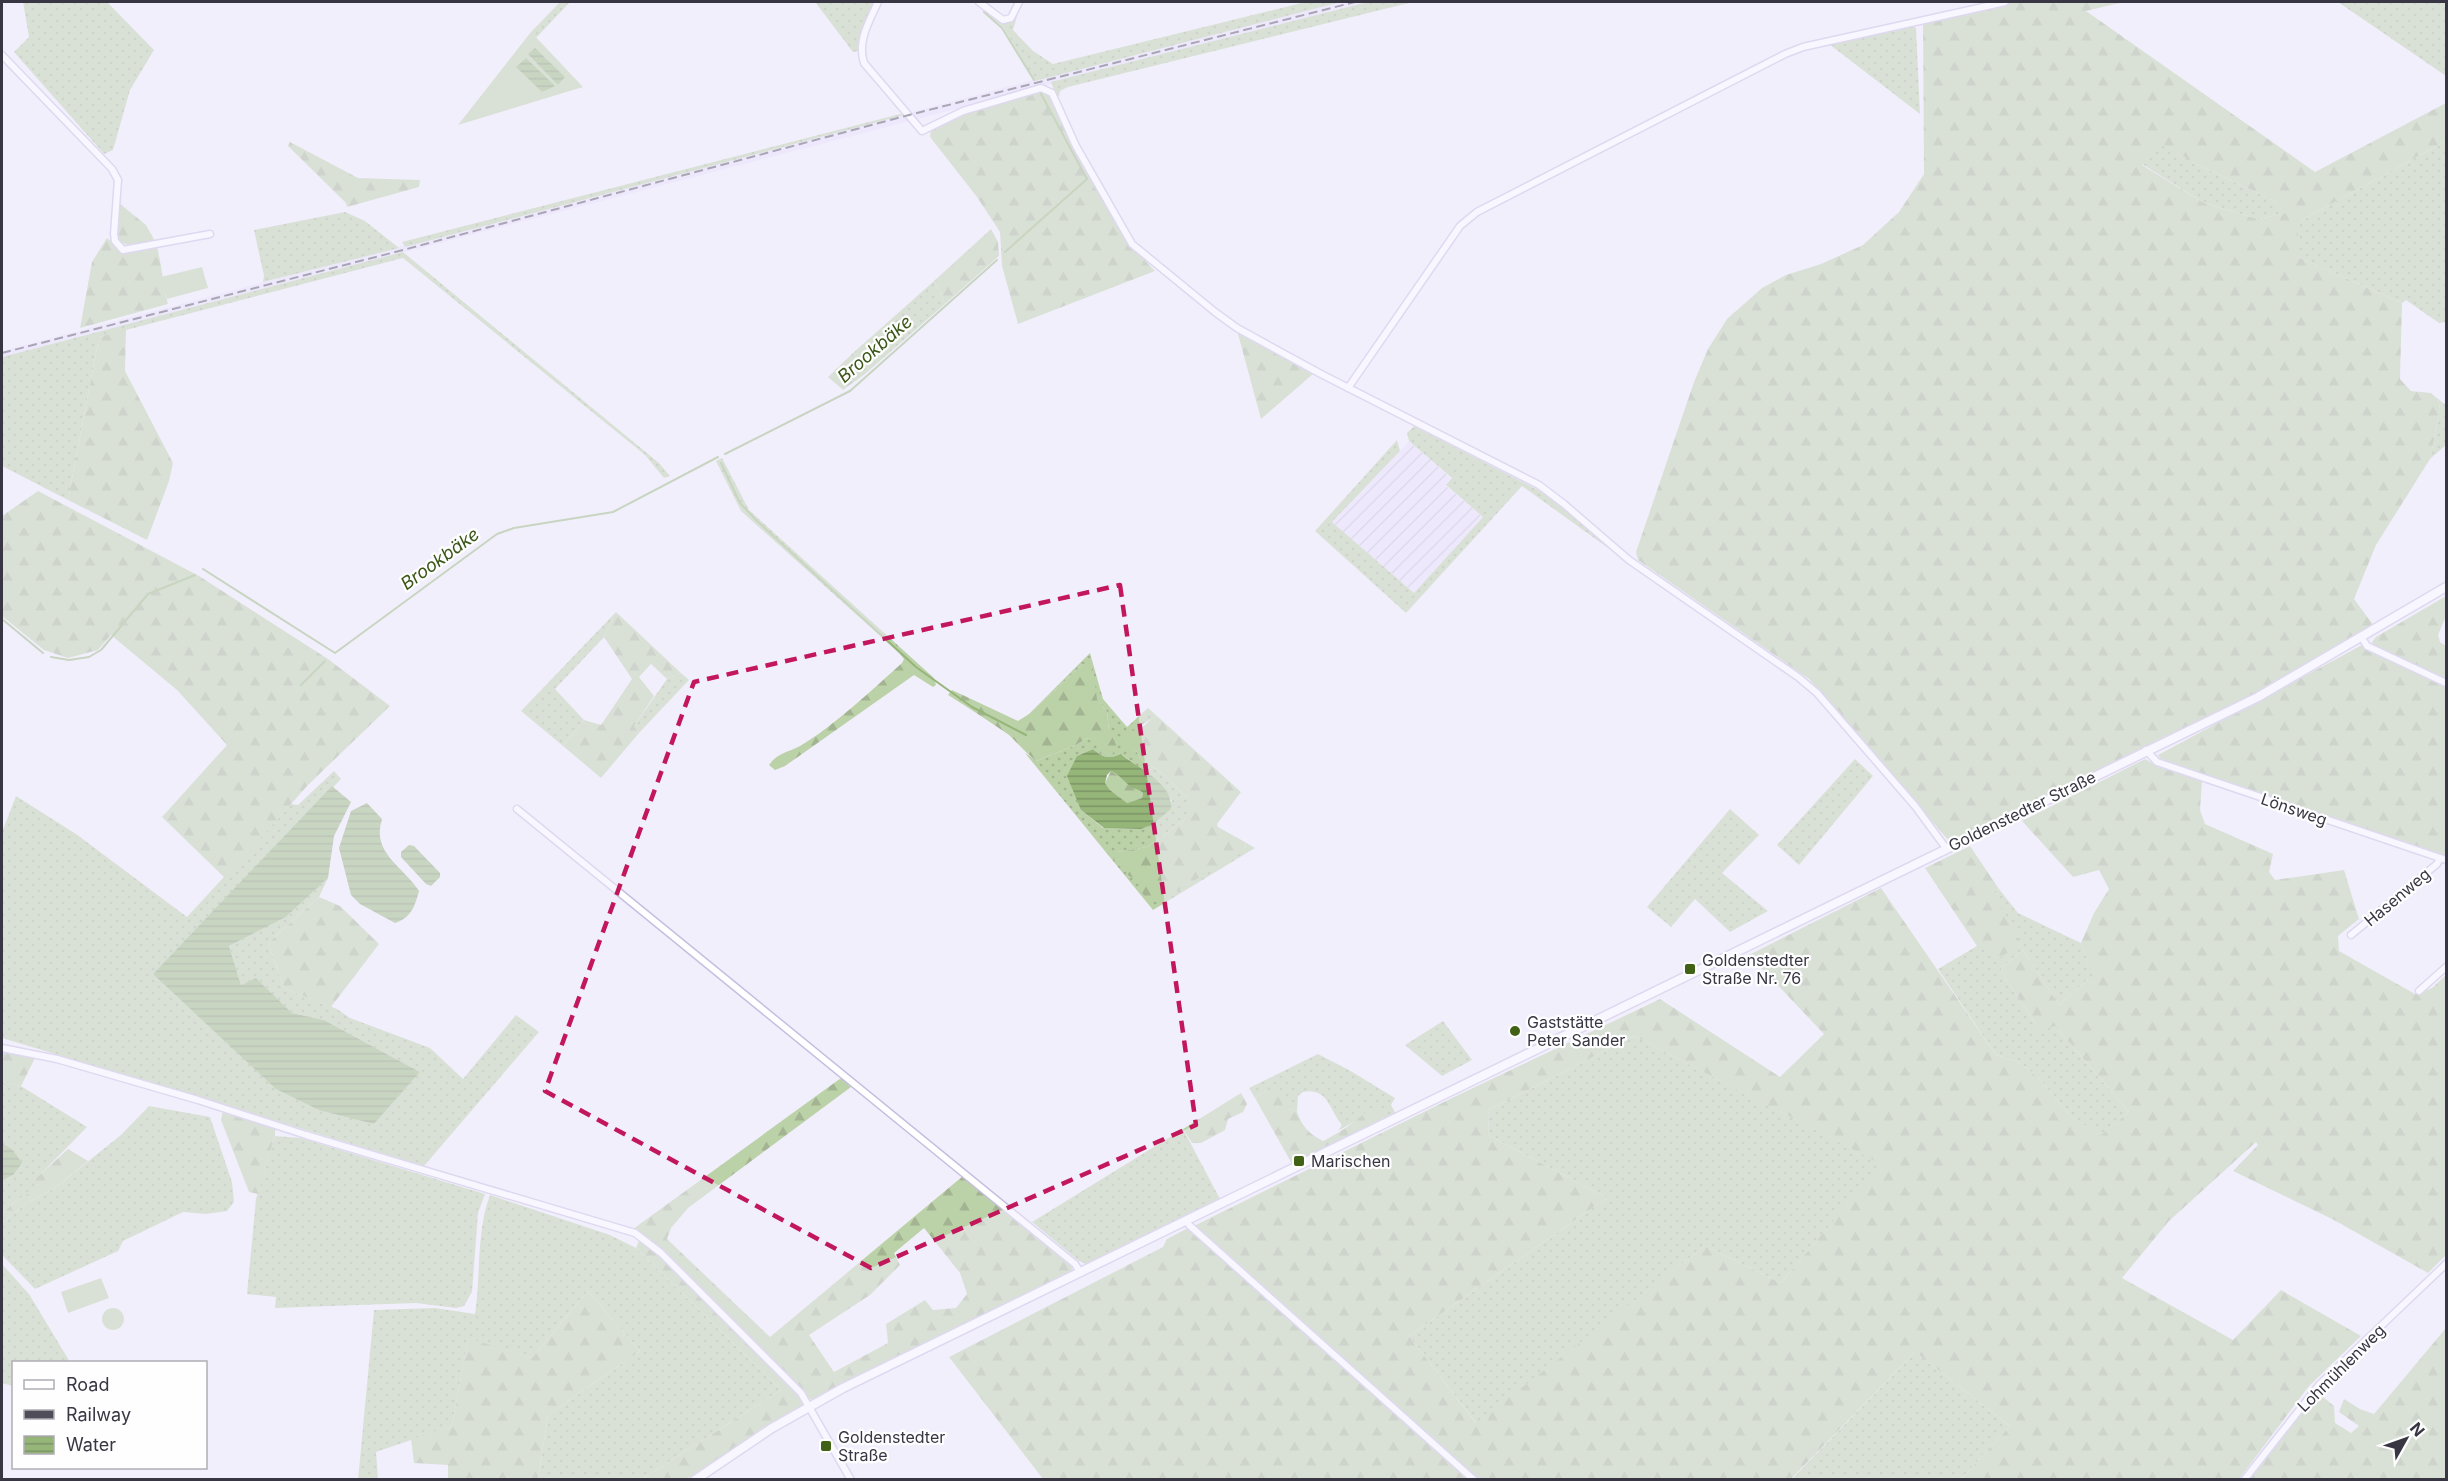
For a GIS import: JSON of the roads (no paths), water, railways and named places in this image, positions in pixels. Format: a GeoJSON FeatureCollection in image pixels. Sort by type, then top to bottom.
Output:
{"type":"FeatureCollection","features":[{"type":"Feature","properties":{"kind":"main road","name":"Goldenstedter Straße"},"geometry":{"type":"LineString","coordinates":[[695,1479],[808,1406],[2258,697],[2362,638],[2446,586]]}},
{"type":"Feature","properties":{"kind":"street"},"geometry":{"type":"LineString","coordinates":[[878,2],[862,37],[861,54],[864,63],[922,131],[963,111],[1041,88],[1052,93],[1076,146],[1132,244],[1237,328],[1348,388],[1539,485],[1629,560],[1798,677],[1823,700],[1915,806],[1946,848]]}},
{"type":"Feature","properties":{"kind":"street"},"geometry":{"type":"LineString","coordinates":[[979,2],[1003,20],[1011,18],[1019,2]]}},
{"type":"Feature","properties":{"kind":"street"},"geometry":{"type":"LineString","coordinates":[[1348,388],[1460,226],[1477,212],[1785,54],[1803,47],[2005,2]]}},
{"type":"Feature","properties":{"kind":"street"},"geometry":{"type":"LineString","coordinates":[[2,55],[112,170],[118,180],[114,234],[123,250],[210,234]]}},
{"type":"Feature","properties":{"kind":"street"},"geometry":{"type":"LineString","coordinates":[[2362,638],[2367,646],[2446,683]]}},
{"type":"Feature","properties":{"kind":"street","name":"Lönsweg"},"geometry":{"type":"LineString","coordinates":[[2146,750],[2157,762],[2443,859]]}},
{"type":"Feature","properties":{"kind":"street"},"geometry":{"type":"LineString","coordinates":[[517,808],[1075,1264],[1080,1272]]}},
{"type":"Feature","properties":{"kind":"street","name":"Hasenweg"},"geometry":{"type":"LineString","coordinates":[[2351,935],[2443,859]]}},
{"type":"Feature","properties":{"kind":"street"},"geometry":{"type":"LineString","coordinates":[[2420,991],[2446,967]]}},
{"type":"Feature","properties":{"kind":"street"},"geometry":{"type":"LineString","coordinates":[[2,1047],[57,1059],[198,1100],[306,1135],[635,1233],[661,1253],[801,1393],[851,1479]]}},
{"type":"Feature","properties":{"kind":"street"},"geometry":{"type":"LineString","coordinates":[[1187,1220],[1189,1225],[1474,1479]]}},
{"type":"Feature","properties":{"kind":"street","name":"Lohmühlenweg"},"geometry":{"type":"LineString","coordinates":[[2244,1479],[2319,1385],[2446,1264]]}},
{"type":"Feature","properties":{"kind":"water"},"geometry":{"type":"Polygon","coordinates":[[[535,48],[565,77],[558,85],[528,54],[535,48]]]}},
{"type":"Feature","properties":{"kind":"water"},"geometry":{"type":"Polygon","coordinates":[[[526,58],[555,86],[542,92],[516,67],[526,58]]]}},
{"type":"Feature","properties":{"kind":"water"},"geometry":{"type":"Polygon","coordinates":[[[1093,749],[1106,757],[1121,754],[1161,784],[1167,791],[1171,809],[1153,824],[1141,829],[1104,828],[1081,810],[1067,776],[1077,756],[1093,749]],[[1111,771],[1107,775],[1105,783],[1110,790],[1127,803],[1142,798],[1143,793],[1111,771]]]}},
{"type":"Feature","properties":{"kind":"water"},"geometry":{"type":"Polygon","coordinates":[[[332,786],[351,802],[334,836],[328,878],[286,917],[229,946],[241,985],[256,978],[292,1013],[324,1020],[420,1072],[374,1124],[319,1110],[276,1089],[153,974],[332,786]]]}},
{"type":"Feature","properties":{"kind":"water"},"geometry":{"type":"Polygon","coordinates":[[[367,803],[382,819],[380,831],[385,850],[419,891],[412,911],[395,923],[360,904],[351,895],[339,848],[351,811],[367,803]]]}},
{"type":"Feature","properties":{"kind":"water"},"geometry":{"type":"Polygon","coordinates":[[[409,845],[414,846],[440,873],[440,877],[431,886],[426,884],[401,857],[401,852],[409,845]]]}},
{"type":"Feature","properties":{"kind":"water"},"geometry":{"type":"Polygon","coordinates":[[[2,1143],[12,1149],[22,1163],[13,1175],[2,1181],[2,1143]]]}},
{"type":"Feature","properties":{"kind":"waterway","name":"Brookbäke"},"geometry":{"type":"LineString","coordinates":[[984,12],[1002,28],[1034,80]]}},
{"type":"Feature","properties":{"kind":"waterway","name":"Brookbäke"},"geometry":{"type":"LineString","coordinates":[[1005,252],[1087,179],[1040,92]]}},
{"type":"Feature","properties":{"kind":"waterway","name":"Brookbäke"},"geometry":{"type":"LineString","coordinates":[[725,454],[850,391],[997,260]]}},
{"type":"Feature","properties":{"kind":"waterway","name":"Brookbäke"},"geometry":{"type":"LineString","coordinates":[[203,569],[335,653],[497,534],[514,528],[613,512],[718,457]]}},
{"type":"Feature","properties":{"kind":"waterway"},"geometry":{"type":"LineString","coordinates":[[721,463],[740,503],[757,521],[916,667],[972,707],[1026,735]]}},
{"type":"Feature","properties":{"kind":"waterway","name":"Brookbäke"},"geometry":{"type":"LineString","coordinates":[[51,657],[69,660],[89,657],[101,650],[148,594],[195,575]]}},
{"type":"Feature","properties":{"kind":"waterway","name":"Brookbäke"},"geometry":{"type":"LineString","coordinates":[[2,619],[43,653]]}},
{"type":"Feature","properties":{"kind":"waterway"},"geometry":{"type":"LineString","coordinates":[[301,685],[325,661]]}},
{"type":"Feature","properties":{"kind":"railway"},"geometry":{"type":"LineString","coordinates":[[2,353],[403,250],[909,115],[1355,2]]}},
{"type":"Feature","properties":{"kind":"place","name":"Goldenstedter Straße Nr. 76"},"geometry":{"type":"Point","coordinates":[1690,969]}},
{"type":"Feature","properties":{"kind":"place","name":"Gaststätte Peter Sander"},"geometry":{"type":"Point","coordinates":[1515,1031]}},
{"type":"Feature","properties":{"kind":"place","name":"Marischen"},"geometry":{"type":"Point","coordinates":[1299,1161]}},
{"type":"Feature","properties":{"kind":"place","name":"Goldenstedter Straße"},"geometry":{"type":"Point","coordinates":[826,1446]}}]}
